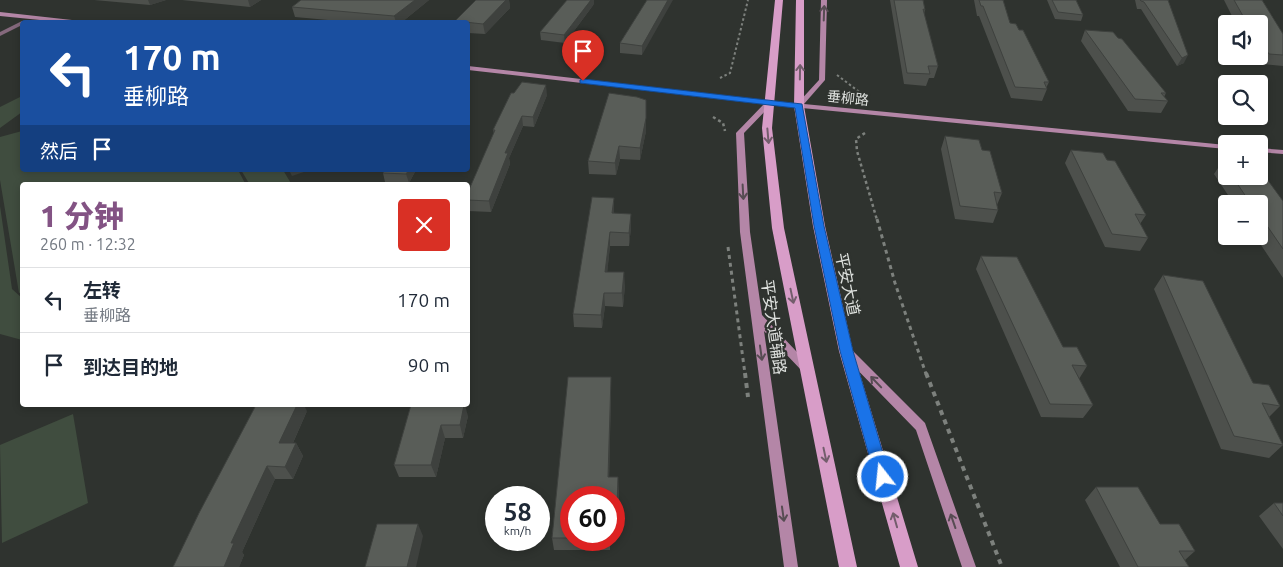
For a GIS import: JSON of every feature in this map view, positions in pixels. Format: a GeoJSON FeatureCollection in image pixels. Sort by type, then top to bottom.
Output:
{"type":"FeatureCollection","features":[{"type":"Feature","properties":{"kind":"main road"},"geometry":{"type":"LineString","coordinates":[[779,0],[767,129],[778,228],[848,567]]}},
{"type":"Feature","properties":{"kind":"main road","name":"平安大道"},"geometry":{"type":"LineString","coordinates":[[800,0],[799,106],[819,226],[846,351],[909,567]]}},
{"type":"Feature","properties":{"kind":"street"},"geometry":{"type":"LineString","coordinates":[[799,106],[822,80],[824,0]]}},
{"type":"Feature","properties":{"kind":"street"},"geometry":{"type":"LineString","coordinates":[[0,14],[53,20]]}},
{"type":"Feature","properties":{"kind":"street","name":"垂柳路"},"geometry":{"type":"LineString","coordinates":[[470,68],[799,106],[1218,146]]}},
{"type":"Feature","properties":{"kind":"street","name":"平安大道辅路"},"geometry":{"type":"LineString","coordinates":[[770,102],[740,133],[745,232],[791,567]]}},
{"type":"Feature","properties":{"kind":"street"},"geometry":{"type":"LineString","coordinates":[[1268,151],[1283,152]]}},
{"type":"Feature","properties":{"kind":"street"},"geometry":{"type":"LineString","coordinates":[[756,316],[807,370]]}},
{"type":"Feature","properties":{"kind":"street"},"geometry":{"type":"LineString","coordinates":[[846,351],[921,427],[969,567]]}},
{"type":"Feature","properties":{"kind":"lane"},"geometry":{"type":"LineString","coordinates":[[30,20],[34,18]]}},
{"type":"Feature","properties":{"kind":"lane"},"geometry":{"type":"LineString","coordinates":[[0,34],[20,24]]}},
{"type":"Feature","properties":{"kind":"path"},"geometry":{"type":"LineString","coordinates":[[720,78],[730,73],[748,0]]}},
{"type":"Feature","properties":{"kind":"path"},"geometry":{"type":"LineString","coordinates":[[849,83],[862,94]]}},
{"type":"Feature","properties":{"kind":"path"},"geometry":{"type":"LineString","coordinates":[[713,117],[723,124]]}},
{"type":"Feature","properties":{"kind":"path"},"geometry":{"type":"LineString","coordinates":[[865,133],[856,139],[857,151],[895,283],[920,359],[1002,567]]}},
{"type":"Feature","properties":{"kind":"green space"},"geometry":{"type":"Polygon","coordinates":[[[20,97],[20,113],[0,128],[0,107],[20,97]]]}},
{"type":"Feature","properties":{"kind":"green space"},"geometry":{"type":"Polygon","coordinates":[[[20,132],[20,172],[239,172],[244,182],[20,182],[19,293],[0,180],[0,137],[20,132]]]}},
{"type":"Feature","properties":{"kind":"green space"},"geometry":{"type":"Polygon","coordinates":[[[242,172],[284,172],[290,182],[248,182],[242,172]]]}},
{"type":"Feature","properties":{"kind":"green space"},"geometry":{"type":"Polygon","coordinates":[[[0,206],[12,289],[20,296],[20,339],[0,334],[0,206]]]}},
{"type":"Feature","properties":{"kind":"green space"},"geometry":{"type":"Polygon","coordinates":[[[73,414],[88,503],[2,543],[0,445],[73,414]]]}},
{"type":"Feature","properties":{"kind":"building"},"geometry":{"type":"Polygon","coordinates":[[[301,0],[415,0],[394,16],[292,7],[301,0]]]}},
{"type":"Feature","properties":{"kind":"building"},"geometry":{"type":"Polygon","coordinates":[[[476,0],[506,0],[483,24],[470,23],[470,20],[456,20],[476,0]]]}},
{"type":"Feature","properties":{"kind":"building"},"geometry":{"type":"Polygon","coordinates":[[[567,0],[591,0],[564,35],[540,32],[567,0]]]}},
{"type":"Feature","properties":{"kind":"building"},"geometry":{"type":"Polygon","coordinates":[[[647,0],[668,0],[642,46],[620,43],[647,0]]]}},
{"type":"Feature","properties":{"kind":"building"},"geometry":{"type":"Polygon","coordinates":[[[894,0],[923,0],[925,10],[923,9],[938,66],[928,66],[930,74],[907,73],[894,0]]]}},
{"type":"Feature","properties":{"kind":"building"},"geometry":{"type":"Polygon","coordinates":[[[979,0],[1003,0],[1010,23],[1016,24],[1019,30],[1023,30],[1049,82],[1044,82],[1047,89],[1015,87],[979,0]]]}},
{"type":"Feature","properties":{"kind":"building"},"geometry":{"type":"Polygon","coordinates":[[[1052,0],[1076,0],[1083,15],[1058,12],[1052,0]]]}},
{"type":"Feature","properties":{"kind":"building"},"geometry":{"type":"Polygon","coordinates":[[[1140,0],[1168,0],[1188,55],[1182,58],[1144,2],[1140,0]]]}},
{"type":"Feature","properties":{"kind":"building"},"geometry":{"type":"Polygon","coordinates":[[[1234,0],[1262,0],[1283,34],[1283,55],[1268,52],[1268,15],[1243,15],[1234,0]]]}},
{"type":"Feature","properties":{"kind":"building"},"geometry":{"type":"Polygon","coordinates":[[[1085,30],[1113,32],[1118,38],[1122,39],[1166,93],[1161,93],[1168,101],[1135,99],[1085,30]]]}},
{"type":"Feature","properties":{"kind":"building"},"geometry":{"type":"Polygon","coordinates":[[[522,82],[546,85],[533,117],[522,116],[505,153],[508,153],[489,201],[470,200],[470,187],[495,130],[493,130],[511,93],[514,93],[522,82]]]}},
{"type":"Feature","properties":{"kind":"building"},"geometry":{"type":"Polygon","coordinates":[[[609,93],[646,100],[646,118],[640,148],[619,146],[615,163],[588,161],[609,93]]]}},
{"type":"Feature","properties":{"kind":"building"},"geometry":{"type":"Polygon","coordinates":[[[945,136],[979,140],[982,150],[990,151],[1002,193],[994,192],[998,210],[960,206],[945,136]]]}},
{"type":"Feature","properties":{"kind":"building"},"geometry":{"type":"Polygon","coordinates":[[[1071,150],[1103,153],[1107,160],[1115,161],[1146,215],[1135,214],[1148,238],[1112,234],[1071,150]]]}},
{"type":"Feature","properties":{"kind":"building"},"geometry":{"type":"Polygon","coordinates":[[[384,172],[408,172],[406,174],[384,172]]]}},
{"type":"Feature","properties":{"kind":"building"},"geometry":{"type":"Polygon","coordinates":[[[1268,180],[1283,201],[1283,249],[1268,227],[1268,195],[1245,195],[1238,185],[1268,185],[1268,180]]]}},
{"type":"Feature","properties":{"kind":"building"},"geometry":{"type":"Polygon","coordinates":[[[592,197],[614,198],[612,213],[631,214],[629,233],[610,232],[605,272],[624,272],[622,293],[604,293],[601,315],[573,314],[592,197]]]}},
{"type":"Feature","properties":{"kind":"building"},"geometry":{"type":"Polygon","coordinates":[[[981,256],[1017,257],[1063,347],[1077,347],[1087,366],[1072,365],[1093,405],[1050,404],[981,256]]]}},
{"type":"Feature","properties":{"kind":"building"},"geometry":{"type":"Polygon","coordinates":[[[1163,275],[1203,281],[1253,383],[1269,385],[1280,406],[1262,403],[1283,445],[1234,436],[1163,275]]]}},
{"type":"Feature","properties":{"kind":"building"},"geometry":{"type":"Polygon","coordinates":[[[568,377],[611,377],[608,477],[618,477],[618,486],[560,486],[560,538],[552,538],[568,377]]]}},
{"type":"Feature","properties":{"kind":"building"},"geometry":{"type":"Polygon","coordinates":[[[255,407],[296,407],[279,443],[296,443],[285,467],[267,466],[231,543],[234,543],[224,567],[173,567],[255,407]]]}},
{"type":"Feature","properties":{"kind":"building"},"geometry":{"type":"Polygon","coordinates":[[[410,407],[464,407],[460,425],[441,425],[431,465],[394,465],[410,407]]]}},
{"type":"Feature","properties":{"kind":"building"},"geometry":{"type":"Polygon","coordinates":[[[1096,487],[1138,487],[1160,524],[1179,524],[1195,551],[1179,551],[1189,567],[1138,567],[1096,487]]]}},
{"type":"Feature","properties":{"kind":"building"},"geometry":{"type":"Polygon","coordinates":[[[1274,503],[1283,503],[1283,516],[1274,503]]]}},
{"type":"Feature","properties":{"kind":"building"},"geometry":{"type":"Polygon","coordinates":[[[377,524],[418,524],[407,567],[365,567],[377,524]]]}},
{"type":"Feature","properties":{"kind":"route"},"geometry":{"type":"LineString","coordinates":[[583,81],[799,106],[819,226],[846,351],[883,477]]}}]}
